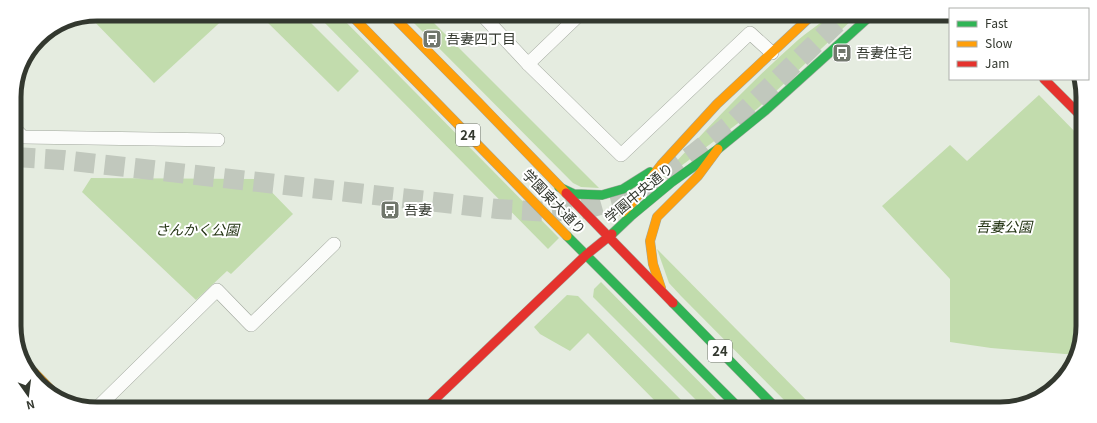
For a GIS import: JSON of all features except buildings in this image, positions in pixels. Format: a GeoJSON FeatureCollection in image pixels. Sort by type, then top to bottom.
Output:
{"type":"FeatureCollection","features":[{"type":"Feature","properties":{"kind":"main road","name":"学園東大通り"},"geometry":{"type":"LineString","coordinates":[[357,21],[586,255],[733,402]]}},
{"type":"Feature","properties":{"kind":"main road","name":"学園東大通り"},"geometry":{"type":"LineString","coordinates":[[398,21],[479,103],[605,235],[770,402]]}},
{"type":"Feature","properties":{"kind":"main road","name":"学園中央通り"},"geometry":{"type":"LineString","coordinates":[[432,402],[586,255],[632,203],[661,165],[717,104],[806,21]]}},
{"type":"Feature","properties":{"kind":"main road","name":"学園中央通り"},"geometry":{"type":"LineString","coordinates":[[605,235],[627,220],[672,182],[718,149],[766,110],[865,21]]}},
{"type":"Feature","properties":{"kind":"main road"},"geometry":{"type":"LineString","coordinates":[[1045,80],[1076,111]]}},
{"type":"Feature","properties":{"kind":"main road"},"geometry":{"type":"LineString","coordinates":[[663,294],[653,264],[650,241],[657,217],[698,176],[718,149]]}},
{"type":"Feature","properties":{"kind":"main road"},"geometry":{"type":"LineString","coordinates":[[559,187],[574,194],[602,195],[623,189],[661,165]]}},
{"type":"Feature","properties":{"kind":"street"},"geometry":{"type":"LineString","coordinates":[[488,21],[528,64],[621,155],[750,33],[772,53]]}},
{"type":"Feature","properties":{"kind":"street"},"geometry":{"type":"LineString","coordinates":[[528,64],[573,21]]}},
{"type":"Feature","properties":{"kind":"street"},"geometry":{"type":"LineString","coordinates":[[21,135],[23,137],[218,140]]}},
{"type":"Feature","properties":{"kind":"street"},"geometry":{"type":"LineString","coordinates":[[103,402],[217,290],[251,325],[334,244]]}},
{"type":"Feature","properties":{"kind":"green space"},"geometry":{"type":"Polygon","coordinates":[[[94,21],[221,21],[154,83],[94,21]]]}},
{"type":"Feature","properties":{"kind":"green space"},"geometry":{"type":"Polygon","coordinates":[[[266,21],[309,21],[359,71],[338,92],[266,21]]]}},
{"type":"Feature","properties":{"kind":"green space"},"geometry":{"type":"Polygon","coordinates":[[[323,21],[345,21],[559,238],[548,249],[323,21]]]}},
{"type":"Feature","properties":{"kind":"green space"},"geometry":{"type":"Polygon","coordinates":[[[412,21],[432,21],[599,188],[581,187],[573,183],[412,21]]]}},
{"type":"Feature","properties":{"kind":"green space"},"geometry":{"type":"Polygon","coordinates":[[[823,21],[851,21],[757,109],[653,187],[742,93],[801,37],[823,21]]]}},
{"type":"Feature","properties":{"kind":"green space","name":"吾妻公園"},"geometry":{"type":"Polygon","coordinates":[[[1039,95],[1076,133],[1076,326],[1075,341],[1070,354],[991,348],[950,342],[950,279],[882,206],[950,145],[967,161],[1039,95]]]}},
{"type":"Feature","properties":{"kind":"green space","name":"さんかく公園"},"geometry":{"type":"Polygon","coordinates":[[[91,178],[259,179],[293,214],[231,274],[227,271],[196,300],[82,192],[91,178]]]}},
{"type":"Feature","properties":{"kind":"green space"},"geometry":{"type":"Polygon","coordinates":[[[657,249],[808,402],[786,402],[669,283],[657,249]]]}},
{"type":"Feature","properties":{"kind":"green space"},"geometry":{"type":"Polygon","coordinates":[[[601,282],[719,402],[698,402],[593,297],[594,289],[601,282]]]}},
{"type":"Feature","properties":{"kind":"green space"},"geometry":{"type":"Polygon","coordinates":[[[567,295],[578,296],[683,402],[656,402],[588,333],[570,351],[540,334],[534,327],[567,295]]]}},
{"type":"Feature","properties":{"kind":"tunnel"},"geometry":{"type":"LineString","coordinates":[[21,157],[63,160],[498,209],[550,212],[589,208],[621,199],[658,180],[696,152],[732,123],[839,21]]}},
{"type":"Feature","properties":{"kind":"traffic: fast"},"geometry":{"type":"LineString","coordinates":[[612,234],[672,182],[718,149],[766,110],[865,21]]}},
{"type":"Feature","properties":{"kind":"traffic: fast"},"geometry":{"type":"LineString","coordinates":[[559,187],[574,194],[602,195],[623,189],[650,172]]}},
{"type":"Feature","properties":{"kind":"traffic: fast"},"geometry":{"type":"LineString","coordinates":[[567,236],[733,402]]}},
{"type":"Feature","properties":{"kind":"traffic: fast"},"geometry":{"type":"LineString","coordinates":[[673,303],[770,402]]}},
{"type":"Feature","properties":{"kind":"traffic: slow"},"geometry":{"type":"LineString","coordinates":[[357,21],[567,236]]}},
{"type":"Feature","properties":{"kind":"traffic: slow"},"geometry":{"type":"LineString","coordinates":[[398,21],[566,193]]}},
{"type":"Feature","properties":{"kind":"traffic: slow"},"geometry":{"type":"LineString","coordinates":[[623,212],[632,203],[661,165],[717,104],[806,21]]}},
{"type":"Feature","properties":{"kind":"traffic: slow"},"geometry":{"type":"LineString","coordinates":[[661,288],[653,264],[650,241],[657,217],[698,176],[718,149]]}},
{"type":"Feature","properties":{"kind":"traffic: jam"},"geometry":{"type":"LineString","coordinates":[[1045,80],[1076,111]]}},
{"type":"Feature","properties":{"kind":"traffic: jam"},"geometry":{"type":"LineString","coordinates":[[566,193],[673,303]]}},
{"type":"Feature","properties":{"kind":"traffic: jam"},"geometry":{"type":"LineString","coordinates":[[432,402],[586,255],[612,234]]}},
{"type":"Feature","properties":{"kind":"place","name":"吾妻四丁目"},"geometry":{"type":"Point","coordinates":[432,39]}},
{"type":"Feature","properties":{"kind":"place","name":"吾妻住宅"},"geometry":{"type":"Point","coordinates":[842,53]}},
{"type":"Feature","properties":{"kind":"place","name":"吾妻"},"geometry":{"type":"Point","coordinates":[390,210]}}]}
